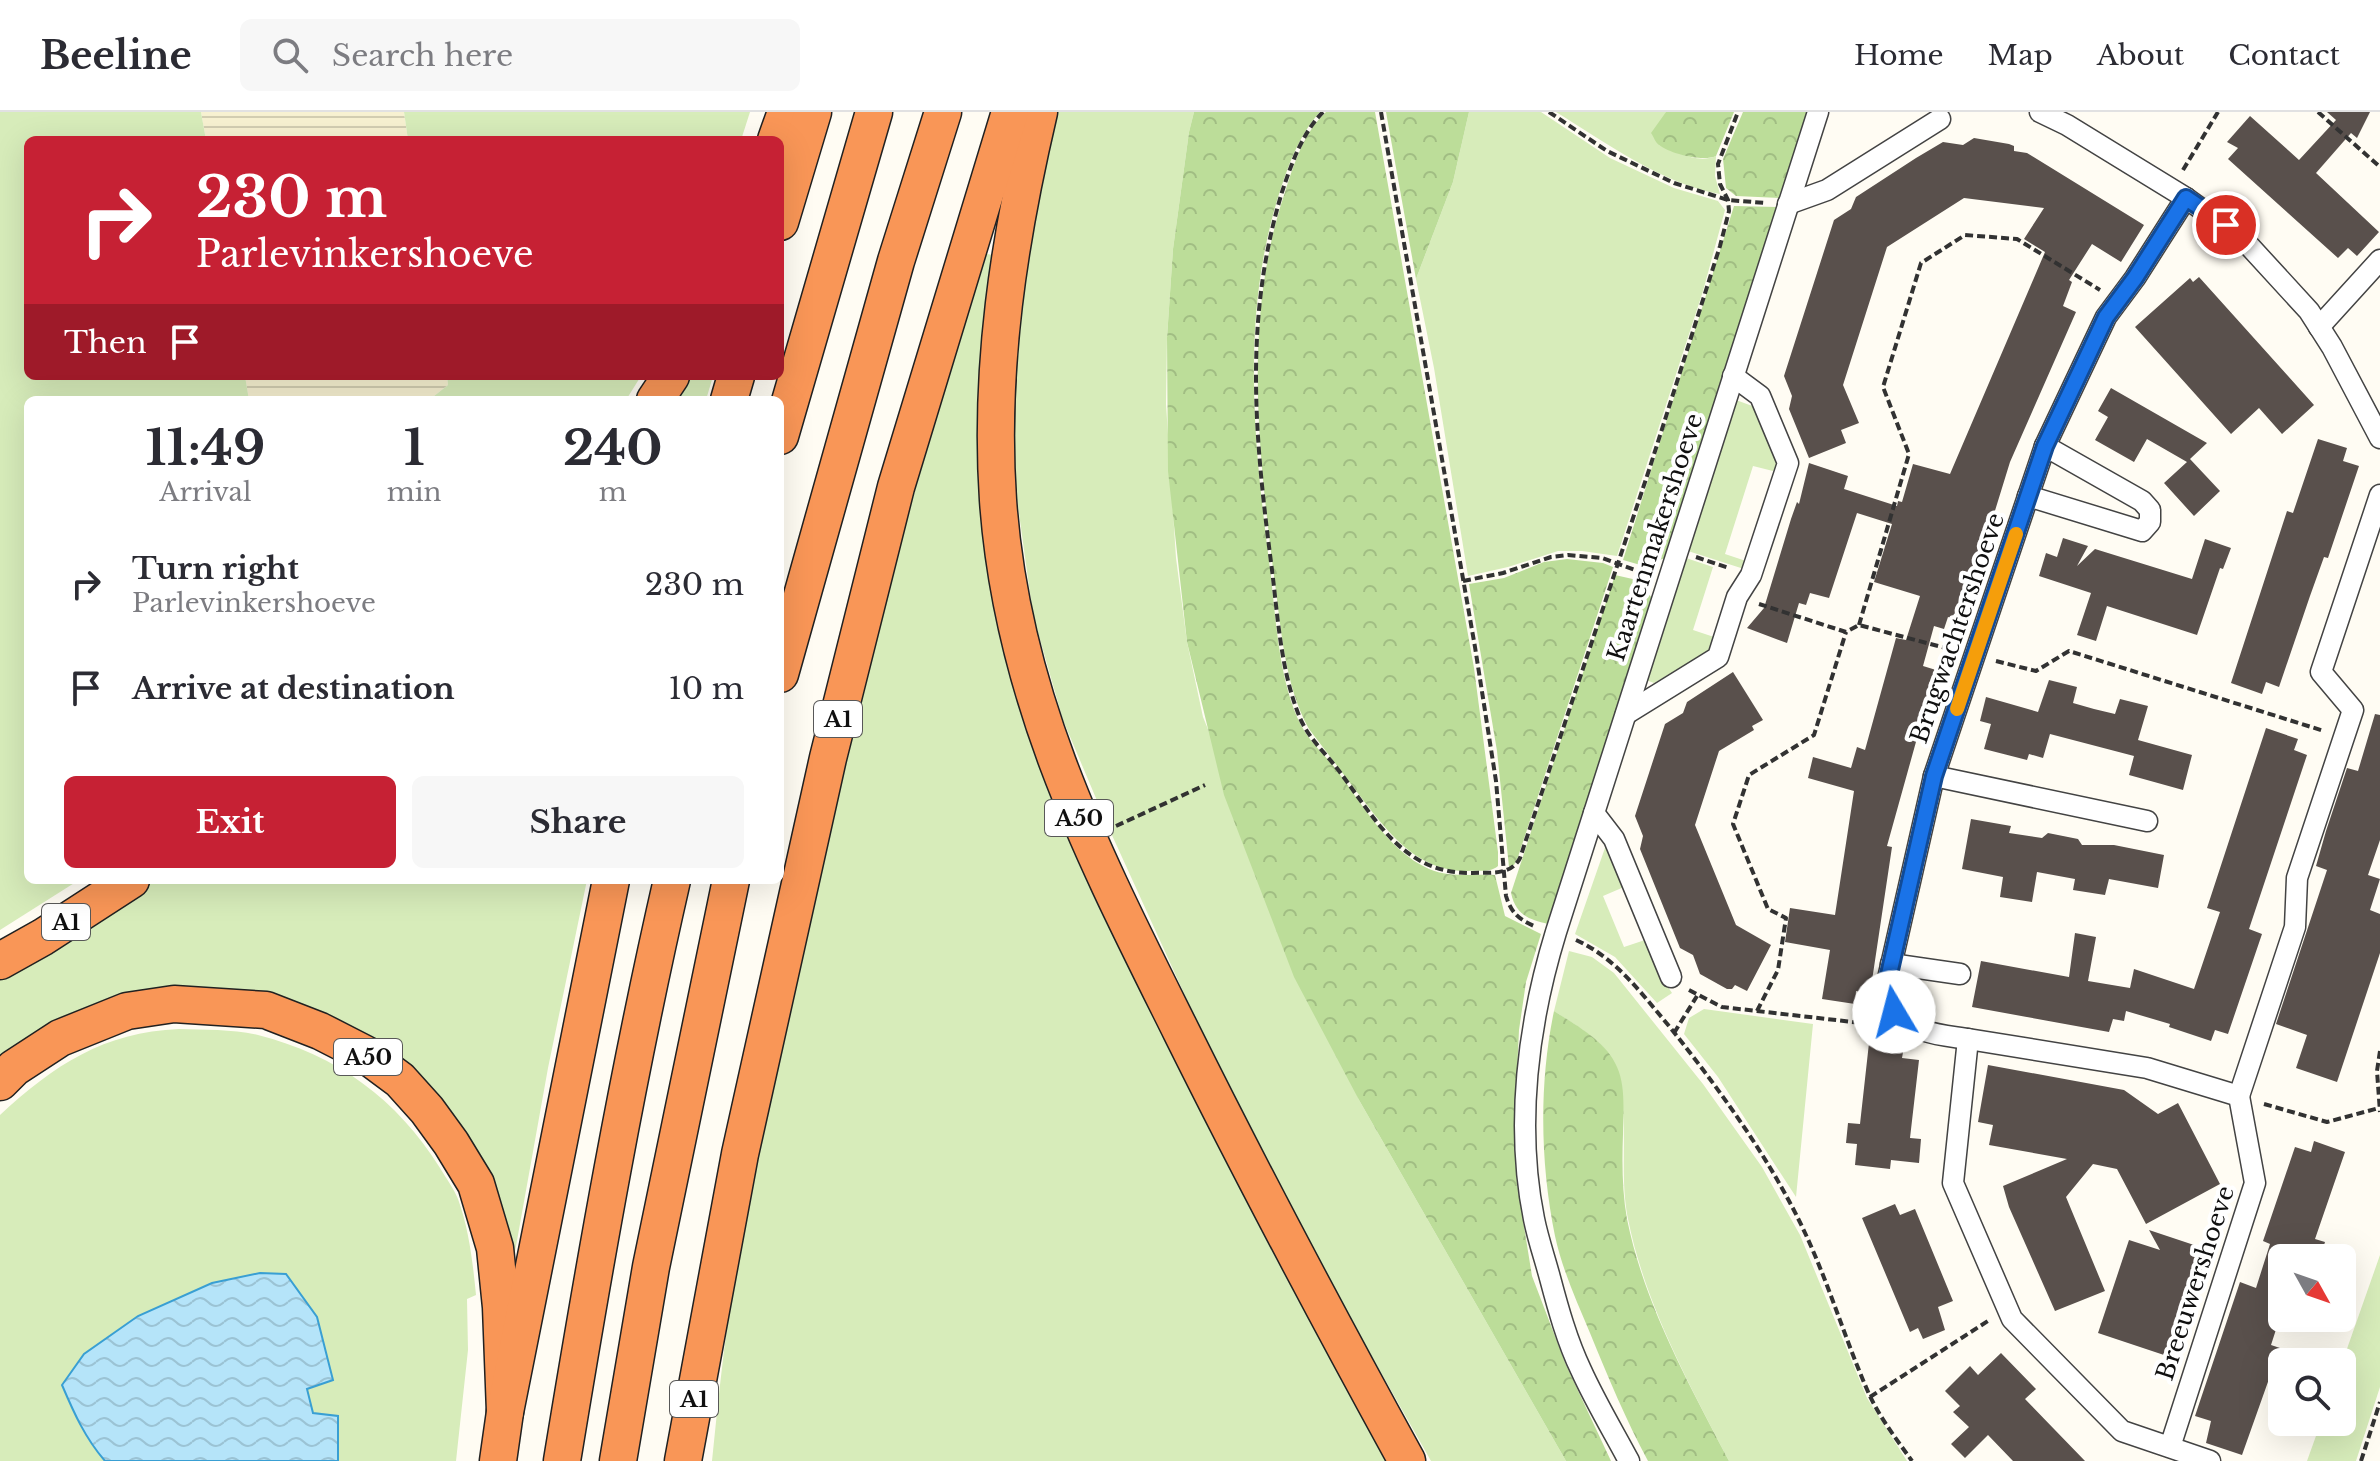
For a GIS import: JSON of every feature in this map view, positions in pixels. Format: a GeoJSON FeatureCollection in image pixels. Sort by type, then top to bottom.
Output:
{"type":"FeatureCollection","features":[{"type":"Feature","properties":{"kind":"highway"},"geometry":{"type":"LineString","coordinates":[[777,136],[786,112]]}},
{"type":"Feature","properties":{"kind":"highway"},"geometry":{"type":"LineString","coordinates":[[784,209],[813,112]]}},
{"type":"Feature","properties":{"kind":"highway"},"geometry":{"type":"LineString","coordinates":[[784,422],[874,112]]}},
{"type":"Feature","properties":{"kind":"highway"},"geometry":{"type":"LineString","coordinates":[[784,660],[896,261],[943,112]]}},
{"type":"Feature","properties":{"kind":"highway","name":"A1"},"geometry":{"type":"LineString","coordinates":[[683,1461],[740,1154],[828,758],[896,487],[1010,112]]}},
{"type":"Feature","properties":{"kind":"highway","name":"A50"},"geometry":{"type":"LineString","coordinates":[[1039,112],[1010,249],[998,354],[995,422],[1007,575],[1018,637],[1039,717],[1067,791],[1116,902],[1248,1167],[1407,1461]]}},
{"type":"Feature","properties":{"kind":"highway","name":"A1"},"geometry":{"type":"LineString","coordinates":[[0,961],[125,884]]}},
{"type":"Feature","properties":{"kind":"highway"},"geometry":{"type":"LineString","coordinates":[[498,1461],[505,1412],[610,884]]}},
{"type":"Feature","properties":{"kind":"highway"},"geometry":{"type":"LineString","coordinates":[[562,1461],[596,1251],[671,884]]}},
{"type":"Feature","properties":{"kind":"highway"},"geometry":{"type":"LineString","coordinates":[[618,1461],[651,1267],[730,884]]}},
{"type":"Feature","properties":{"kind":"highway","name":"A50"},"geometry":{"type":"LineString","coordinates":[[0,1082],[14,1068],[60,1038],[127,1011],[174,1004],[266,1010],[320,1031],[365,1054],[400,1080],[427,1110],[476,1184],[495,1248],[505,1412]]}},
{"type":"Feature","properties":{"kind":"street","name":"Kaartenmakershoeve"},"geometry":{"type":"LineString","coordinates":[[1629,1461],[1580,1368],[1555,1297],[1534,1221],[1528,1181],[1526,1128],[1532,1027],[1541,981],[1556,932],[1818,112]]}},
{"type":"Feature","properties":{"kind":"street"},"geometry":{"type":"LineString","coordinates":[[2040,112],[2067,125],[2178,194],[2243,239],[2271,267],[2319,327],[2380,438]]}},
{"type":"Feature","properties":{"kind":"street"},"geometry":{"type":"LineString","coordinates":[[1788,204],[1827,190],[1940,119]]}},
{"type":"Feature","properties":{"kind":"street","name":"Brugwachtershoeve"},"geometry":{"type":"LineString","coordinates":[[1913,1027],[1894,1012],[1887,983],[1934,776],[2045,446],[2106,317],[2135,278],[2178,194]]}},
{"type":"Feature","properties":{"kind":"street"},"geometry":{"type":"LineString","coordinates":[[2319,327],[2380,260]]}},
{"type":"Feature","properties":{"kind":"street"},"geometry":{"type":"LineString","coordinates":[[1626,714],[1718,657],[1737,597],[1751,575],[1788,463],[1760,396],[1733,376]]}},
{"type":"Feature","properties":{"kind":"street","name":"Brugwachtershoeve"},"geometry":{"type":"LineString","coordinates":[[2028,496],[2142,531],[2150,522],[2150,510],[2142,501],[2045,446]]}},
{"type":"Feature","properties":{"kind":"street"},"geometry":{"type":"LineString","coordinates":[[1913,1027],[2147,1068],[2239,1096],[2295,927],[2297,878],[2353,710],[2321,672],[2380,495]]}},
{"type":"Feature","properties":{"kind":"street","name":"Brugwachtershoeve"},"geometry":{"type":"LineString","coordinates":[[1934,776],[2147,821]]}},
{"type":"Feature","properties":{"kind":"street"},"geometry":{"type":"LineString","coordinates":[[1594,813],[1614,839],[1671,977]]}},
{"type":"Feature","properties":{"kind":"street"},"geometry":{"type":"LineString","coordinates":[[1891,964],[1960,974]]}},
{"type":"Feature","properties":{"kind":"street"},"geometry":{"type":"LineString","coordinates":[[1968,1039],[1953,1183],[2006,1309],[2012,1319],[2122,1431],[2210,1461]]}},
{"type":"Feature","properties":{"kind":"street","name":"Breeuwershoeve"},"geometry":{"type":"LineString","coordinates":[[2170,1447],[2255,1183],[2239,1096]]}},
{"type":"Feature","properties":{"kind":"path"},"geometry":{"type":"LineString","coordinates":[[1323,112],[1308,131],[1284,186],[1267,242],[1257,310],[1255,371],[1262,492],[1287,673],[1295,704],[1307,731],[1400,846],[1422,863],[1439,871],[1503,872],[1516,866],[1520,858],[1720,246],[1729,211],[1728,200],[1720,184],[1718,164],[1738,112]]}},
{"type":"Feature","properties":{"kind":"path"},"geometry":{"type":"LineString","coordinates":[[1381,112],[1496,781],[1503,872],[1510,909],[1519,919],[1602,954],[1628,977],[1674,1033],[1744,1129],[1806,1235],[1870,1397],[1912,1461]]}},
{"type":"Feature","properties":{"kind":"path"},"geometry":{"type":"LineString","coordinates":[[1549,112],[1626,161],[1674,183],[1728,200],[1788,204]]}},
{"type":"Feature","properties":{"kind":"path"},"geometry":{"type":"LineString","coordinates":[[2178,194],[2218,112]]}},
{"type":"Feature","properties":{"kind":"path"},"geometry":{"type":"LineString","coordinates":[[2318,112],[2380,167]]}},
{"type":"Feature","properties":{"kind":"path"},"geometry":{"type":"LineString","coordinates":[[1859,625],[1909,454],[1883,387],[1921,263],[1965,235],[2017,239],[2117,300]]}},
{"type":"Feature","properties":{"kind":"path"},"geometry":{"type":"LineString","coordinates":[[1677,551],[1751,575]]}},
{"type":"Feature","properties":{"kind":"path"},"geometry":{"type":"LineString","coordinates":[[1463,581],[1503,573],[1542,559],[1587,555],[1667,582]]}},
{"type":"Feature","properties":{"kind":"path"},"geometry":{"type":"LineString","coordinates":[[1737,597],[1846,632]]}},
{"type":"Feature","properties":{"kind":"path"},"geometry":{"type":"LineString","coordinates":[[1757,1011],[1778,970],[1786,918],[1768,909],[1733,824],[1749,775],[1814,735],[1846,632],[1859,625],[2036,671],[2069,651],[2344,738]]}},
{"type":"Feature","properties":{"kind":"path"},"geometry":{"type":"LineString","coordinates":[[1114,827],[1205,785]]}},
{"type":"Feature","properties":{"kind":"path"},"geometry":{"type":"LineString","coordinates":[[1671,977],[1697,996],[1722,1007],[1913,1027]]}},
{"type":"Feature","properties":{"kind":"path"},"geometry":{"type":"LineString","coordinates":[[1674,1033],[1697,996]]}},
{"type":"Feature","properties":{"kind":"path"},"geometry":{"type":"LineString","coordinates":[[2239,1096],[2327,1122],[2380,1110],[2377,1071],[2380,1051]]}},
{"type":"Feature","properties":{"kind":"path"},"geometry":{"type":"LineString","coordinates":[[1870,1397],[2006,1309]]}},
{"type":"Feature","properties":{"kind":"path"},"geometry":{"type":"LineString","coordinates":[[2361,1461],[2380,1402]]}},
{"type":"Feature","properties":{"kind":"shaded area"},"geometry":{"type":"Polygon","coordinates":[[[201,112],[404,112],[407,136],[205,136],[201,112]]]}},
{"type":"Feature","properties":{"kind":"shaded area"},"geometry":{"type":"Polygon","coordinates":[[[246,380],[447,380],[448,385],[434,396],[248,396],[246,380]]]}},
{"type":"Feature","properties":{"kind":"green space"},"geometry":{"type":"Polygon","coordinates":[[[0,112],[201,112],[205,136],[24,136],[24,380],[246,380],[248,396],[24,396],[24,884],[73,884],[0,930],[0,112]]]}},
{"type":"Feature","properties":{"kind":"green space"},"geometry":{"type":"Polygon","coordinates":[[[404,112],[750,112],[742,136],[407,136],[404,112]]]}},
{"type":"Feature","properties":{"kind":"green space"},"geometry":{"type":"Polygon","coordinates":[[[1057,112],[1194,112],[1173,249],[1166,404],[1176,558],[1187,642],[1203,717],[1359,1100],[1566,1461],[1431,1461],[1336,1293],[1203,1035],[1063,720],[1033,615],[1014,477],[1011,424],[1015,342],[1043,162],[1057,112]]]}},
{"type":"Feature","properties":{"kind":"green space"},"geometry":{"type":"Polygon","coordinates":[[[1194,112],[1320,112],[1288,167],[1276,204],[1265,250],[1254,343],[1260,483],[1277,633],[1288,691],[1304,731],[1400,850],[1437,872],[1495,875],[1505,916],[1541,934],[1526,982],[1519,1030],[1514,1138],[1517,1183],[1532,1276],[1566,1365],[1611,1461],[1566,1461],[1359,1100],[1294,977],[1224,795],[1187,642],[1168,471],[1167,338],[1173,249],[1194,112]]]}},
{"type":"Feature","properties":{"kind":"green space"},"geometry":{"type":"Polygon","coordinates":[[[1326,112],[1375,112],[1474,668],[1498,852],[1498,866],[1491,870],[1468,871],[1432,864],[1389,832],[1309,729],[1289,674],[1263,480],[1259,431],[1259,335],[1263,287],[1285,192],[1306,139],[1326,112]]]}},
{"type":"Feature","properties":{"kind":"green space"},"geometry":{"type":"Polygon","coordinates":[[[1386,112],[1469,112],[1453,182],[1416,279],[1386,112]]]}},
{"type":"Feature","properties":{"kind":"green space"},"geometry":{"type":"Polygon","coordinates":[[[1469,112],[1541,112],[1610,158],[1674,188],[1718,201],[1725,210],[1703,291],[1617,556],[1558,551],[1468,576],[1416,279],[1453,182],[1469,112]]]}},
{"type":"Feature","properties":{"kind":"green space"},"geometry":{"type":"Polygon","coordinates":[[[1556,112],[1666,112],[1659,145],[1694,158],[1716,156],[1715,176],[1720,194],[1656,172],[1556,112]]]}},
{"type":"Feature","properties":{"kind":"green space"},"geometry":{"type":"Polygon","coordinates":[[[1666,112],[1734,112],[1716,156],[1695,158],[1664,148],[1656,142],[1651,133],[1666,112]]]}},
{"type":"Feature","properties":{"kind":"green space"},"geometry":{"type":"Polygon","coordinates":[[[1743,112],[1807,112],[1780,198],[1736,196],[1726,188],[1723,159],[1743,112]]]}},
{"type":"Feature","properties":{"kind":"green space"},"geometry":{"type":"Polygon","coordinates":[[[1734,206],[1777,207],[1665,558],[1644,566],[1623,560],[1734,206]]]}},
{"type":"Feature","properties":{"kind":"green space"},"geometry":{"type":"Polygon","coordinates":[[[982,253],[998,256],[1015,652],[1396,1461],[712,1461],[726,1331],[741,1239],[808,922],[877,634],[982,253]]]}},
{"type":"Feature","properties":{"kind":"green space"},"geometry":{"type":"Polygon","coordinates":[[[447,380],[638,380],[628,396],[434,396],[448,385],[447,380]]]}},
{"type":"Feature","properties":{"kind":"green space"},"geometry":{"type":"Polygon","coordinates":[[[669,380],[712,380],[707,396],[660,396],[669,380]]]}},
{"type":"Feature","properties":{"kind":"green space"},"geometry":{"type":"Polygon","coordinates":[[[1736,400],[1755,407],[1778,463],[1773,471],[1753,466],[1725,554],[1746,561],[1744,569],[1688,551],[1736,400]]]}},
{"type":"Feature","properties":{"kind":"green space"},"geometry":{"type":"Polygon","coordinates":[[[1686,558],[1713,567],[1693,630],[1714,637],[1708,652],[1654,683],[1646,680],[1686,558]]]}},
{"type":"Feature","properties":{"kind":"green space"},"geometry":{"type":"Polygon","coordinates":[[[1567,559],[1613,567],[1518,857],[1509,867],[1497,751],[1469,584],[1504,578],[1544,562],[1567,559]]]}},
{"type":"Feature","properties":{"kind":"green space"},"geometry":{"type":"Polygon","coordinates":[[[1615,575],[1637,580],[1652,598],[1548,924],[1524,915],[1511,893],[1615,575]]]}},
{"type":"Feature","properties":{"kind":"green space"},"geometry":{"type":"Polygon","coordinates":[[[1606,845],[1624,887],[1603,896],[1624,947],[1645,940],[1660,975],[1672,993],[1657,1003],[1615,957],[1575,934],[1606,845]]]}},
{"type":"Feature","properties":{"kind":"green space"},"geometry":{"type":"Polygon","coordinates":[[[131,884],[586,884],[548,1068],[511,1274],[439,1101],[219,993],[0,1069],[0,967],[131,884]]]}},
{"type":"Feature","properties":{"kind":"green space"},"geometry":{"type":"Polygon","coordinates":[[[1569,951],[1592,957],[1614,973],[1703,1084],[1762,1167],[1800,1235],[1867,1398],[1907,1461],[1729,1461],[1670,1343],[1645,1282],[1628,1219],[1621,1096],[1610,1057],[1593,1037],[1554,1011],[1569,951]]]}},
{"type":"Feature","properties":{"kind":"green space"},"geometry":{"type":"Polygon","coordinates":[[[1704,1009],[1813,1024],[1796,1197],[1718,1077],[1684,1034],[1689,1018],[1704,1009]]]}},
{"type":"Feature","properties":{"kind":"green space"},"geometry":{"type":"Polygon","coordinates":[[[1554,1011],[1598,1042],[1617,1067],[1623,1100],[1624,1198],[1635,1251],[1669,1343],[1729,1461],[1648,1461],[1570,1285],[1555,1236],[1544,1152],[1546,1066],[1554,1011]]]}},
{"type":"Feature","properties":{"kind":"green space"},"geometry":{"type":"Polygon","coordinates":[[[179,1029],[258,1035],[314,1055],[339,1068],[362,1083],[405,1121],[440,1168],[462,1210],[476,1295],[467,1299],[468,1350],[456,1461],[338,1461],[337,1417],[313,1413],[307,1389],[62,1386],[86,1434],[105,1461],[0,1461],[0,1115],[40,1081],[82,1054],[127,1037],[179,1029]]]}},
{"type":"Feature","properties":{"kind":"green space"},"geometry":{"type":"Polygon","coordinates":[[[2380,1255],[2380,1387],[2356,1461],[2307,1461],[2316,1436],[2356,1436],[2356,1348],[2347,1348],[2353,1332],[2356,1332],[2356,1323],[2380,1255]]]}},
{"type":"Feature","properties":{"kind":"water"},"geometry":{"type":"Polygon","coordinates":[[[260,1273],[286,1274],[317,1317],[333,1380],[307,1389],[313,1413],[338,1416],[338,1461],[105,1461],[86,1434],[62,1385],[84,1354],[138,1316],[212,1283],[260,1273]]]}},
{"type":"Feature","properties":{"kind":"building"},"geometry":{"type":"Polygon","coordinates":[[[2327,112],[2370,112],[2357,138],[2351,133],[2316,173],[2379,232],[2357,256],[2348,248],[2338,258],[2228,159],[2238,148],[2227,142],[2250,116],[2299,160],[2336,120],[2327,112]]]}},
{"type":"Feature","properties":{"kind":"building"},"geometry":{"type":"Polygon","coordinates":[[[1974,138],[2014,146],[2014,151],[2027,153],[2144,225],[2121,262],[2092,244],[2069,280],[2072,282],[2063,306],[2076,312],[2010,462],[1961,621],[1948,617],[1944,629],[1934,626],[1923,666],[1936,670],[1887,846],[1892,847],[1870,994],[1856,991],[1855,1004],[1822,999],[1830,950],[1785,942],[1790,908],[1835,915],[1854,791],[1808,778],[1813,757],[1851,768],[1857,747],[1865,750],[1896,638],[1906,640],[1920,596],[1874,582],[1892,524],[1857,513],[1829,598],[1810,593],[1806,605],[1799,603],[1787,643],[1747,628],[1764,608],[1797,502],[1799,504],[1809,463],[1848,476],[1844,489],[1897,506],[1898,501],[1902,502],[1913,464],[1950,474],[2045,252],[2024,239],[2044,208],[1964,198],[1887,247],[1843,385],[1859,423],[1841,430],[1846,443],[1809,458],[1789,409],[1792,396],[1784,376],[1834,220],[1851,209],[1856,197],[1943,142],[1963,145],[1974,138]]]}},
{"type":"Feature","properties":{"kind":"building"},"geometry":{"type":"Polygon","coordinates":[[[2199,277],[2314,405],[2282,434],[2259,408],[2231,434],[2135,327],[2190,278],[2193,282],[2199,277]]]}},
{"type":"Feature","properties":{"kind":"building"},"geometry":{"type":"Polygon","coordinates":[[[2111,388],[2207,443],[2190,459],[2220,491],[2194,516],[2164,483],[2187,462],[2147,439],[2134,462],[2095,440],[2108,417],[2098,411],[2111,388]]]}},
{"type":"Feature","properties":{"kind":"building"},"geometry":{"type":"Polygon","coordinates":[[[2318,439],[2347,448],[2343,461],[2359,466],[2279,687],[2266,682],[2262,694],[2231,683],[2287,511],[2293,513],[2318,439]]]}},
{"type":"Feature","properties":{"kind":"building"},"geometry":{"type":"Polygon","coordinates":[[[2063,538],[2088,546],[2077,566],[2095,549],[2192,579],[2205,539],[2231,548],[2223,569],[2220,568],[2197,635],[2107,606],[2096,641],[2077,635],[2091,593],[2039,576],[2046,553],[2057,557],[2063,538]]]}},
{"type":"Feature","properties":{"kind":"building"},"geometry":{"type":"Polygon","coordinates":[[[1733,672],[1763,720],[1752,726],[1754,730],[1719,751],[1695,825],[1736,925],[1771,945],[1747,991],[1735,985],[1727,989],[1700,974],[1693,955],[1680,948],[1640,849],[1643,836],[1635,816],[1665,724],[1683,713],[1687,702],[1733,672]]]}},
{"type":"Feature","properties":{"kind":"building"},"geometry":{"type":"Polygon","coordinates":[[[2049,680],[2077,687],[2073,703],[2094,709],[2115,714],[2120,699],[2148,706],[2138,740],[2192,755],[2183,790],[2129,775],[2134,756],[2050,734],[2043,758],[2029,754],[2027,760],[1984,749],[1991,724],[1980,721],[1986,697],[2038,712],[2049,680]]]}},
{"type":"Feature","properties":{"kind":"building"},"geometry":{"type":"Polygon","coordinates":[[[2375,714],[2380,715],[2380,840],[2368,875],[2380,879],[2370,910],[2380,914],[2380,953],[2337,1082],[2296,1068],[2307,1035],[2276,1024],[2327,870],[2316,866],[2326,831],[2347,768],[2358,771],[2375,714]]]}},
{"type":"Feature","properties":{"kind":"building"},"geometry":{"type":"Polygon","coordinates":[[[2266,728],[2298,739],[2294,750],[2307,755],[2249,929],[2262,934],[2228,1034],[2215,1030],[2211,1041],[2126,1011],[2124,1021],[2113,1019],[2109,1032],[1972,1007],[1981,961],[2069,977],[2075,933],[2096,937],[2088,981],[2130,988],[2134,969],[2194,989],[2220,912],[2207,908],[2266,728]]]}},
{"type":"Feature","properties":{"kind":"building"},"geometry":{"type":"Polygon","coordinates":[[[1971,819],[2011,826],[2009,833],[2042,838],[2048,833],[2078,839],[2082,845],[2114,845],[2164,855],[2158,888],[2109,879],[2105,895],[2073,890],[2075,879],[2037,872],[2032,902],[2000,897],[2003,877],[1962,869],[1971,819]]]}},
{"type":"Feature","properties":{"kind":"building"},"geometry":{"type":"Polygon","coordinates":[[[1869,1043],[1904,1047],[1902,1058],[1919,1060],[1910,1138],[1921,1139],[1919,1163],[1891,1160],[1890,1169],[1855,1165],[1857,1144],[1846,1143],[1848,1123],[1860,1124],[1869,1043]]]}},
{"type":"Feature","properties":{"kind":"building"},"geometry":{"type":"Polygon","coordinates":[[[1988,1065],[2124,1090],[2158,1114],[2178,1103],[2220,1184],[2146,1224],[2117,1169],[2093,1164],[2066,1197],[2105,1291],[2055,1311],[2009,1207],[2003,1186],[2067,1159],[1989,1145],[1993,1125],[1978,1122],[1988,1065]]]}},
{"type":"Feature","properties":{"kind":"building"},"geometry":{"type":"Polygon","coordinates":[[[2314,1141],[2345,1152],[2315,1239],[2324,1244],[2270,1244],[2263,1241],[2295,1147],[2311,1152],[2314,1141]]]}},
{"type":"Feature","properties":{"kind":"building"},"geometry":{"type":"Polygon","coordinates":[[[1895,1204],[1900,1215],[1915,1209],[1953,1301],[1938,1307],[1945,1330],[1923,1339],[1918,1328],[1910,1332],[1862,1218],[1895,1204]]]}},
{"type":"Feature","properties":{"kind":"building"},"geometry":{"type":"Polygon","coordinates":[[[2149,1230],[2209,1250],[2173,1358],[2098,1333],[2129,1240],[2160,1250],[2149,1230]]]}},
{"type":"Feature","properties":{"kind":"building"},"geometry":{"type":"Polygon","coordinates":[[[2268,1250],[2268,1332],[2275,1332],[2271,1345],[2280,1348],[2268,1348],[2268,1382],[2242,1455],[2206,1443],[2211,1421],[2195,1416],[2240,1282],[2256,1288],[2268,1250]]]}},
{"type":"Feature","properties":{"kind":"building"},"geometry":{"type":"Polygon","coordinates":[[[2001,1353],[2036,1389],[2025,1399],[2085,1461],[2013,1461],[1988,1435],[1965,1458],[1951,1444],[1969,1427],[1953,1412],[1960,1406],[1945,1391],[1970,1366],[1978,1375],[2001,1353]]]}},
{"type":"Feature","properties":{"kind":"slow traffic"},"geometry":{"type":"LineString","coordinates":[[1957,709],[2016,534]]}},
{"type":"Feature","properties":{"kind":"route"},"geometry":{"type":"LineString","coordinates":[[1894,1012],[1887,983],[1934,776],[2045,446],[2106,317],[2186,198],[2226,225]]}}]}
